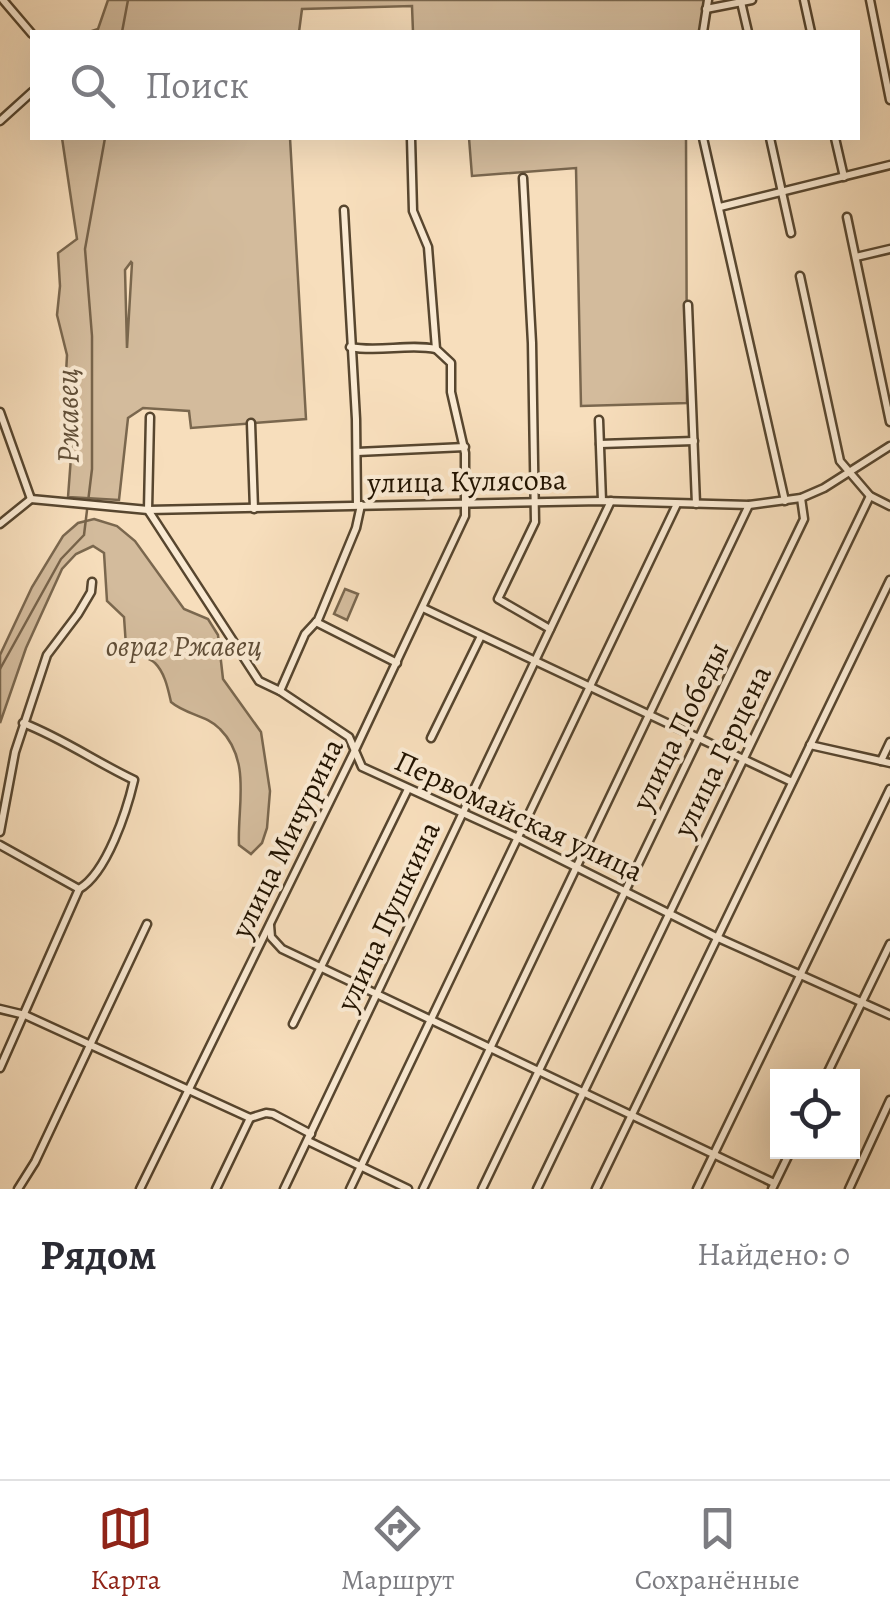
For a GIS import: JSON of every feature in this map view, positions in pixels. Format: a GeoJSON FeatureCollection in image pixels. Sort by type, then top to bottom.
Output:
{"type":"FeatureCollection","features":[{"type":"Feature","properties":{"kind":"street"},"geometry":{"type":"LineString","coordinates":[[3,0],[30,32]]}},
{"type":"Feature","properties":{"kind":"street"},"geometry":{"type":"LineString","coordinates":[[703,30],[708,0]]}},
{"type":"Feature","properties":{"kind":"street"},"geometry":{"type":"LineString","coordinates":[[706,10],[752,0]]}},
{"type":"Feature","properties":{"kind":"street"},"geometry":{"type":"LineString","coordinates":[[804,0],[811,30]]}},
{"type":"Feature","properties":{"kind":"street"},"geometry":{"type":"LineString","coordinates":[[870,0],[890,100]]}},
{"type":"Feature","properties":{"kind":"street"},"geometry":{"type":"LineString","coordinates":[[741,2],[748,30]]}},
{"type":"Feature","properties":{"kind":"street"},"geometry":{"type":"LineString","coordinates":[[0,121],[30,95]]}},
{"type":"Feature","properties":{"kind":"street"},"geometry":{"type":"LineString","coordinates":[[411,140],[414,211],[428,247],[436,350]]}},
{"type":"Feature","properties":{"kind":"street"},"geometry":{"type":"LineString","coordinates":[[703,140],[784,501]]}},
{"type":"Feature","properties":{"kind":"street"},"geometry":{"type":"LineString","coordinates":[[770,140],[790,234]]}},
{"type":"Feature","properties":{"kind":"street"},"geometry":{"type":"LineString","coordinates":[[835,140],[844,176]]}},
{"type":"Feature","properties":{"kind":"street"},"geometry":{"type":"LineString","coordinates":[[720,207],[890,165]]}},
{"type":"Feature","properties":{"kind":"street"},"geometry":{"type":"LineString","coordinates":[[522,178],[532,342],[535,522],[498,598],[550,629]]}},
{"type":"Feature","properties":{"kind":"street"},"geometry":{"type":"LineString","coordinates":[[280,691],[305,634],[316,622],[356,528],[357,452],[344,210]]}},
{"type":"Feature","properties":{"kind":"street"},"geometry":{"type":"LineString","coordinates":[[847,217],[890,422]]}},
{"type":"Feature","properties":{"kind":"street"},"geometry":{"type":"LineString","coordinates":[[856,257],[890,249]]}},
{"type":"Feature","properties":{"kind":"street"},"geometry":{"type":"LineString","coordinates":[[800,276],[840,461],[870,496],[890,506]]}},
{"type":"Feature","properties":{"kind":"street"},"geometry":{"type":"LineString","coordinates":[[688,304],[696,504]]}},
{"type":"Feature","properties":{"kind":"street"},"geometry":{"type":"LineString","coordinates":[[350,347],[365,350],[424,346],[436,350],[451,363],[451,392],[465,448],[466,504]]}},
{"type":"Feature","properties":{"kind":"street"},"geometry":{"type":"LineString","coordinates":[[0,412],[31,499],[0,524]]}},
{"type":"Feature","properties":{"kind":"street"},"geometry":{"type":"LineString","coordinates":[[148,510],[150,417]]}},
{"type":"Feature","properties":{"kind":"street","name":"улица Пушкина"},"geometry":{"type":"LineString","coordinates":[[284,1189],[550,629],[606,501],[599,420]]}},
{"type":"Feature","properties":{"kind":"street"},"geometry":{"type":"LineString","coordinates":[[251,423],[254,509]]}},
{"type":"Feature","properties":{"kind":"street"},"geometry":{"type":"LineString","coordinates":[[600,444],[694,441]]}},
{"type":"Feature","properties":{"kind":"street","name":"улица Кулясова"},"geometry":{"type":"LineString","coordinates":[[31,499],[148,510],[606,501],[749,505],[801,498],[890,446]]}},
{"type":"Feature","properties":{"kind":"street"},"geometry":{"type":"LineString","coordinates":[[357,452],[465,448]]}},
{"type":"Feature","properties":{"kind":"street","name":"улица Герцена"},"geometry":{"type":"LineString","coordinates":[[537,1189],[870,496]]}},
{"type":"Feature","properties":{"kind":"street","name":"улица Победы"},"geometry":{"type":"LineString","coordinates":[[482,1189],[804,519],[801,498]]}},
{"type":"Feature","properties":{"kind":"street","name":"улица Мичурина"},"geometry":{"type":"LineString","coordinates":[[140,1189],[397,663],[465,516],[466,504]]}},
{"type":"Feature","properties":{"kind":"street"},"geometry":{"type":"LineString","coordinates":[[350,1189],[677,504]]}},
{"type":"Feature","properties":{"kind":"street"},"geometry":{"type":"LineString","coordinates":[[423,1189],[749,505]]}},
{"type":"Feature","properties":{"kind":"street","name":"Первомайская улица"},"geometry":{"type":"LineString","coordinates":[[148,510],[259,681],[350,737],[356,760],[362,766],[518,838],[716,937],[890,1015]]}},
{"type":"Feature","properties":{"kind":"street"},"geometry":{"type":"LineString","coordinates":[[596,1189],[890,580]]}},
{"type":"Feature","properties":{"kind":"street"},"geometry":{"type":"LineString","coordinates":[[0,832],[23,723],[47,655],[78,614],[92,582]]}},
{"type":"Feature","properties":{"kind":"street"},"geometry":{"type":"LineString","coordinates":[[423,608],[792,782]]}},
{"type":"Feature","properties":{"kind":"street"},"geometry":{"type":"LineString","coordinates":[[316,622],[397,663]]}},
{"type":"Feature","properties":{"kind":"street"},"geometry":{"type":"LineString","coordinates":[[432,738],[481,636]]}},
{"type":"Feature","properties":{"kind":"street"},"geometry":{"type":"LineString","coordinates":[[0,1068],[80,889],[89,883],[118,830],[134,780],[52,734],[23,723]]}},
{"type":"Feature","properties":{"kind":"street"},"geometry":{"type":"LineString","coordinates":[[810,745],[885,762],[890,742]]}},
{"type":"Feature","properties":{"kind":"street"},"geometry":{"type":"LineString","coordinates":[[293,1024],[408,789]]}},
{"type":"Feature","properties":{"kind":"street"},"geometry":{"type":"LineString","coordinates":[[697,1189],[890,789]]}},
{"type":"Feature","properties":{"kind":"street"},"geometry":{"type":"LineString","coordinates":[[0,845],[80,889]]}},
{"type":"Feature","properties":{"kind":"street"},"geometry":{"type":"LineString","coordinates":[[18,1189],[147,924]]}},
{"type":"Feature","properties":{"kind":"street"},"geometry":{"type":"LineString","coordinates":[[270,924],[277,946],[715,1154],[773,1186],[786,1159]]}},
{"type":"Feature","properties":{"kind":"street"},"geometry":{"type":"LineString","coordinates":[[829,1069],[890,944]]}},
{"type":"Feature","properties":{"kind":"street"},"geometry":{"type":"LineString","coordinates":[[0,1008],[25,1014],[250,1118],[273,1114],[408,1189]]}},
{"type":"Feature","properties":{"kind":"street"},"geometry":{"type":"LineString","coordinates":[[849,1189],[890,1100]]}},
{"type":"Feature","properties":{"kind":"street"},"geometry":{"type":"LineString","coordinates":[[216,1189],[250,1118]]}},
{"type":"Feature","properties":{"kind":"green space"},"geometry":{"type":"Polygon","coordinates":[[[108,0],[706,0],[700,30],[413,30],[412,6],[302,9],[299,30],[95,30],[108,0]]]}},
{"type":"Feature","properties":{"kind":"green space"},"geometry":{"type":"Polygon","coordinates":[[[62,140],[290,140],[306,419],[191,428],[189,411],[143,408],[128,418],[119,500],[68,497],[73,430],[65,392],[67,355],[57,315],[58,253],[77,239],[62,140]],[[131,262],[125,270],[127,348],[132,263],[131,262]]]}},
{"type":"Feature","properties":{"kind":"green space"},"geometry":{"type":"Polygon","coordinates":[[[469,140],[686,140],[687,403],[581,406],[576,168],[472,176],[469,140]]]}},
{"type":"Feature","properties":{"kind":"green space","name":"овраг Ржавец"},"geometry":{"type":"Polygon","coordinates":[[[94,519],[117,526],[135,541],[184,609],[208,619],[218,635],[223,679],[261,732],[270,791],[267,828],[262,843],[251,854],[239,845],[240,770],[230,742],[215,724],[171,702],[158,667],[126,646],[124,617],[107,601],[104,553],[93,546],[76,554],[62,569],[26,648],[0,723],[0,655],[32,587],[63,536],[78,523],[94,519]]]}},
{"type":"Feature","properties":{"kind":"green space"},"geometry":{"type":"Polygon","coordinates":[[[345,589],[358,594],[347,620],[334,614],[345,589]]]}},
{"type":"Feature","properties":{"kind":"waterway","name":"Ржавец"},"geometry":{"type":"LineString","coordinates":[[122,30],[128,0]]}},
{"type":"Feature","properties":{"kind":"waterway","name":"Ржавец"},"geometry":{"type":"LineString","coordinates":[[0,669],[61,559],[84,535],[92,469],[92,336],[85,249],[105,140]]}}]}
